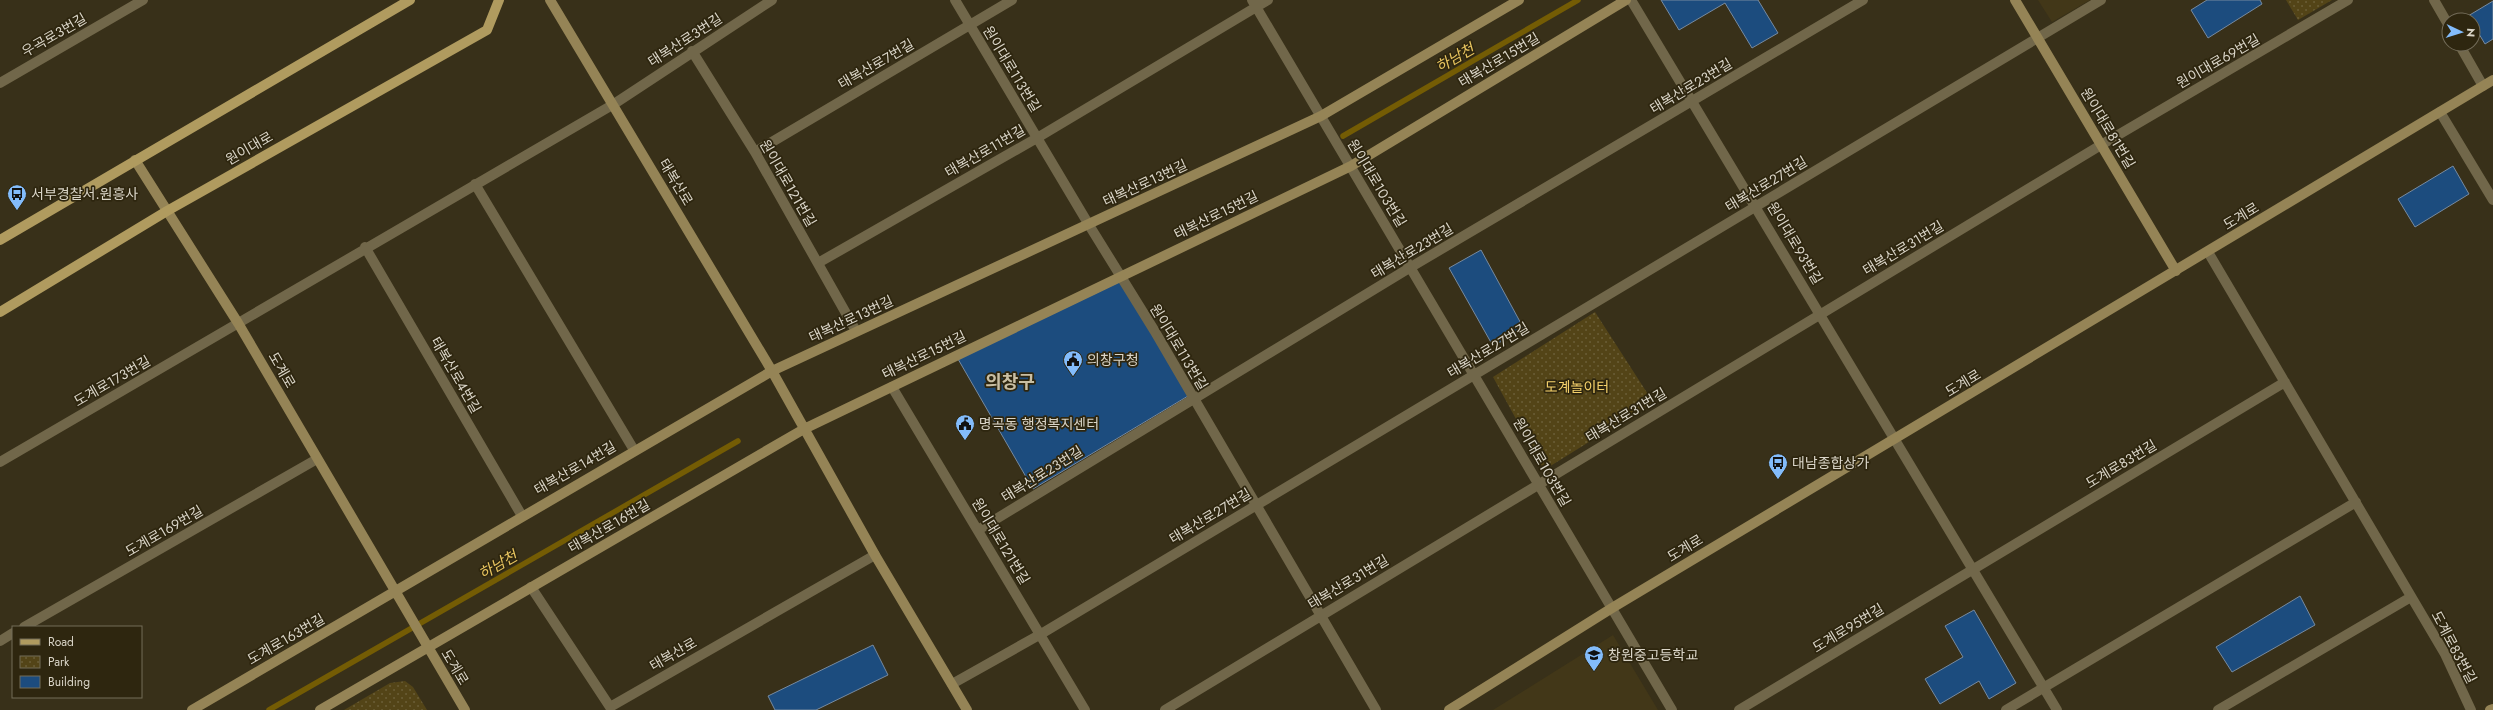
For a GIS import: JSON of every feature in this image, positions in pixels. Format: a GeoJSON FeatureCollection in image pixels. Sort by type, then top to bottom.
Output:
{"type":"FeatureCollection","features":[{"type":"Feature","properties":{"kind":"main road"},"geometry":{"type":"LineString","coordinates":[[0,240],[410,0]]}},
{"type":"Feature","properties":{"kind":"main road","name":"원이대로"},"geometry":{"type":"LineString","coordinates":[[0,312],[167,211],[487,30],[499,0]]}},
{"type":"Feature","properties":{"kind":"street","name":"우곡로3번길"},"geometry":{"type":"LineString","coordinates":[[0,83],[143,0]]}},
{"type":"Feature","properties":{"kind":"street","name":"태복산로"},"geometry":{"type":"LineString","coordinates":[[550,0],[614,104],[803,426]]}},
{"type":"Feature","properties":{"kind":"street","name":"태복산로3번길"},"geometry":{"type":"LineString","coordinates":[[614,104],[692,51],[772,0]]}},
{"type":"Feature","properties":{"kind":"street","name":"원이대로113번길"},"geometry":{"type":"LineString","coordinates":[[955,0],[1089,226],[1154,330],[1376,710]]}},
{"type":"Feature","properties":{"kind":"street","name":"태복산로7번길"},"geometry":{"type":"LineString","coordinates":[[755,152],[1012,0]]}},
{"type":"Feature","properties":{"kind":"street","name":"태복산로11번길"},"geometry":{"type":"LineString","coordinates":[[818,263],[1037,138],[1254,4],[1268,0]]}},
{"type":"Feature","properties":{"kind":"street","name":"태복산로13번길"},"geometry":{"type":"LineString","coordinates":[[774,375],[856,331],[1089,226],[1321,116],[1519,0]]}},
{"type":"Feature","properties":{"kind":"street","name":"태복산로15번길"},"geometry":{"type":"LineString","coordinates":[[803,426],[892,387],[1351,166],[1626,0]]}},
{"type":"Feature","properties":{"kind":"street","name":"원이대로93번길"},"geometry":{"type":"LineString","coordinates":[[1631,0],[1821,314],[1894,441]]}},
{"type":"Feature","properties":{"kind":"street","name":"태복산로23번길"},"geometry":{"type":"LineString","coordinates":[[978,530],[1411,267],[1694,102],[1864,0]]}},
{"type":"Feature","properties":{"kind":"street","name":"원이대로81번길"},"geometry":{"type":"LineString","coordinates":[[2015,0],[2176,271]]}},
{"type":"Feature","properties":{"kind":"street"},"geometry":{"type":"LineString","coordinates":[[2038,38],[2102,0]]}},
{"type":"Feature","properties":{"kind":"street","name":"원이대로69번길"},"geometry":{"type":"LineString","coordinates":[[2101,145],[2348,0]]}},
{"type":"Feature","properties":{"kind":"street"},"geometry":{"type":"LineString","coordinates":[[2434,0],[2441,12]]}},
{"type":"Feature","properties":{"kind":"street","name":"원이대로103번길"},"geometry":{"type":"LineString","coordinates":[[1254,4],[1672,710]]}},
{"type":"Feature","properties":{"kind":"street","name":"태복산로27번길"},"geometry":{"type":"LineString","coordinates":[[952,684],[1041,634],[1256,504],[2038,38]]}},
{"type":"Feature","properties":{"kind":"street","name":"원이대로121번길"},"geometry":{"type":"LineString","coordinates":[[692,51],[755,152],[856,331]]}},
{"type":"Feature","properties":{"kind":"street"},"geometry":{"type":"LineString","coordinates":[[2464,52],[2483,86]]}},
{"type":"Feature","properties":{"kind":"street","name":"도계로"},"geometry":{"type":"LineString","coordinates":[[1449,710],[1612,608],[1894,441],[2493,80]]}},
{"type":"Feature","properties":{"kind":"street"},"geometry":{"type":"LineString","coordinates":[[238,323],[365,247],[614,104]]}},
{"type":"Feature","properties":{"kind":"street"},"geometry":{"type":"LineString","coordinates":[[2440,112],[2493,200]]}},
{"type":"Feature","properties":{"kind":"street","name":"태복산로31번길"},"geometry":{"type":"LineString","coordinates":[[1165,710],[2101,145]]}},
{"type":"Feature","properties":{"kind":"street","name":"도계로"},"geometry":{"type":"LineString","coordinates":[[135,160],[238,323],[396,596],[465,710]]}},
{"type":"Feature","properties":{"kind":"street"},"geometry":{"type":"LineString","coordinates":[[475,184],[634,450]]}},
{"type":"Feature","properties":{"kind":"street","name":"태복산로4번길"},"geometry":{"type":"LineString","coordinates":[[365,247],[522,516]]}},
{"type":"Feature","properties":{"kind":"street","name":"도계로83번길"},"geometry":{"type":"LineString","coordinates":[[2208,252],[2445,654],[2471,710]]}},
{"type":"Feature","properties":{"kind":"street","name":"도계로173번길"},"geometry":{"type":"LineString","coordinates":[[0,462],[238,323]]}},
{"type":"Feature","properties":{"kind":"street","name":"태복산로14번길"},"geometry":{"type":"LineString","coordinates":[[396,596],[522,516],[634,450],[774,375]]}},
{"type":"Feature","properties":{"kind":"street","name":"도계로83번길"},"geometry":{"type":"LineString","coordinates":[[1972,570],[2285,382]]}},
{"type":"Feature","properties":{"kind":"street","name":"원이대로121번길"},"geometry":{"type":"LineString","coordinates":[[892,387],[1041,634],[1085,710]]}},
{"type":"Feature","properties":{"kind":"street"},"geometry":{"type":"LineString","coordinates":[[803,426],[875,554],[967,710]]}},
{"type":"Feature","properties":{"kind":"street","name":"태복산로16번길"},"geometry":{"type":"LineString","coordinates":[[320,710],[424,642],[531,587],[803,426]]}},
{"type":"Feature","properties":{"kind":"street"},"geometry":{"type":"LineString","coordinates":[[1894,441],[2057,710]]}},
{"type":"Feature","properties":{"kind":"street","name":"도계로169번길"},"geometry":{"type":"LineString","coordinates":[[26,626],[317,459]]}},
{"type":"Feature","properties":{"kind":"street"},"geometry":{"type":"LineString","coordinates":[[2006,710],[2356,502]]}},
{"type":"Feature","properties":{"kind":"street","name":"태복산로"},"geometry":{"type":"LineString","coordinates":[[531,587],[610,707],[875,554]]}},
{"type":"Feature","properties":{"kind":"street","name":"도계로95번길"},"geometry":{"type":"LineString","coordinates":[[1739,710],[1972,570]]}},
{"type":"Feature","properties":{"kind":"street","name":"도계로163번길"},"geometry":{"type":"LineString","coordinates":[[192,710],[396,596]]}},
{"type":"Feature","properties":{"kind":"street"},"geometry":{"type":"LineString","coordinates":[[2218,710],[2411,597]]}},
{"type":"Feature","properties":{"kind":"street"},"geometry":{"type":"LineString","coordinates":[[0,641],[12,635]]}},
{"type":"Feature","properties":{"kind":"shaded area"},"geometry":{"type":"Polygon","coordinates":[[[2038,0],[2090,0],[2052,22],[2038,0]]]}},
{"type":"Feature","properties":{"kind":"shaded area","name":"창원중고등학교"},"geometry":{"type":"Polygon","coordinates":[[[1613,635],[1658,710],[1493,710],[1613,635]]]}},
{"type":"Feature","properties":{"kind":"green space"},"geometry":{"type":"Polygon","coordinates":[[[2286,0],[2332,0],[2298,20],[2286,0]]]}},
{"type":"Feature","properties":{"kind":"green space","name":"도계놀이터"},"geometry":{"type":"Polygon","coordinates":[[[1595,312],[1653,402],[1544,470],[1493,377],[1595,312]]]}},
{"type":"Feature","properties":{"kind":"green space"},"geometry":{"type":"Polygon","coordinates":[[[405,681],[413,687],[427,710],[344,710],[390,683],[405,681]]]}},
{"type":"Feature","properties":{"kind":"building"},"geometry":{"type":"Polygon","coordinates":[[[1661,0],[1758,0],[1778,33],[1752,48],[1725,3],[1679,30],[1661,0]]]}},
{"type":"Feature","properties":{"kind":"building"},"geometry":{"type":"Polygon","coordinates":[[[2207,0],[2260,0],[2262,4],[2208,38],[2191,10],[2207,0]]]}},
{"type":"Feature","properties":{"kind":"building"},"geometry":{"type":"Polygon","coordinates":[[[2493,1],[2493,39],[2485,44],[2481,37],[2481,12],[2475,12],[2493,1]]]}},
{"type":"Feature","properties":{"kind":"building"},"geometry":{"type":"Polygon","coordinates":[[[2453,166],[2469,194],[2415,227],[2398,199],[2453,166]]]}},
{"type":"Feature","properties":{"kind":"building"},"geometry":{"type":"Polygon","coordinates":[[[1481,250],[1524,329],[1493,346],[1449,268],[1481,250]]]}},
{"type":"Feature","properties":{"kind":"building","name":"의창구청"},"geometry":{"type":"Polygon","coordinates":[[[1121,281],[1188,396],[1033,489],[958,359],[1121,281]]]}},
{"type":"Feature","properties":{"kind":"building"},"geometry":{"type":"Polygon","coordinates":[[[2300,596],[2315,625],[2232,672],[2216,647],[2300,596]]]}},
{"type":"Feature","properties":{"kind":"building"},"geometry":{"type":"Polygon","coordinates":[[[1974,610],[2016,683],[1989,699],[1979,681],[1940,704],[1925,679],[1963,657],[1945,626],[1974,610]]]}},
{"type":"Feature","properties":{"kind":"building"},"geometry":{"type":"Polygon","coordinates":[[[873,645],[888,675],[816,710],[775,710],[768,696],[873,645]]]}},
{"type":"Feature","properties":{"kind":"waterway","name":"하남천"},"geometry":{"type":"LineString","coordinates":[[1343,136],[1578,0]]}},
{"type":"Feature","properties":{"kind":"waterway","name":"하남천"},"geometry":{"type":"LineString","coordinates":[[269,710],[738,441]]}},
{"type":"Feature","properties":{"kind":"place","name":"서부경찰서.원흥사"},"geometry":{"type":"Point","coordinates":[17,211]}},
{"type":"Feature","properties":{"kind":"place","name":"의창구청"},"geometry":{"type":"Point","coordinates":[1073,377]}},
{"type":"Feature","properties":{"kind":"place","name":"명곡동 행정복지센터"},"geometry":{"type":"Point","coordinates":[965,441]}},
{"type":"Feature","properties":{"kind":"place","name":"대남종합상가"},"geometry":{"type":"Point","coordinates":[1778,480]}},
{"type":"Feature","properties":{"kind":"place","name":"창원중고등학교"},"geometry":{"type":"Point","coordinates":[1594,672]}},
{"type":"Feature","properties":{"kind":"district","name":"의창구"},"geometry":{"type":"Point","coordinates":[1010,382]}}]}
